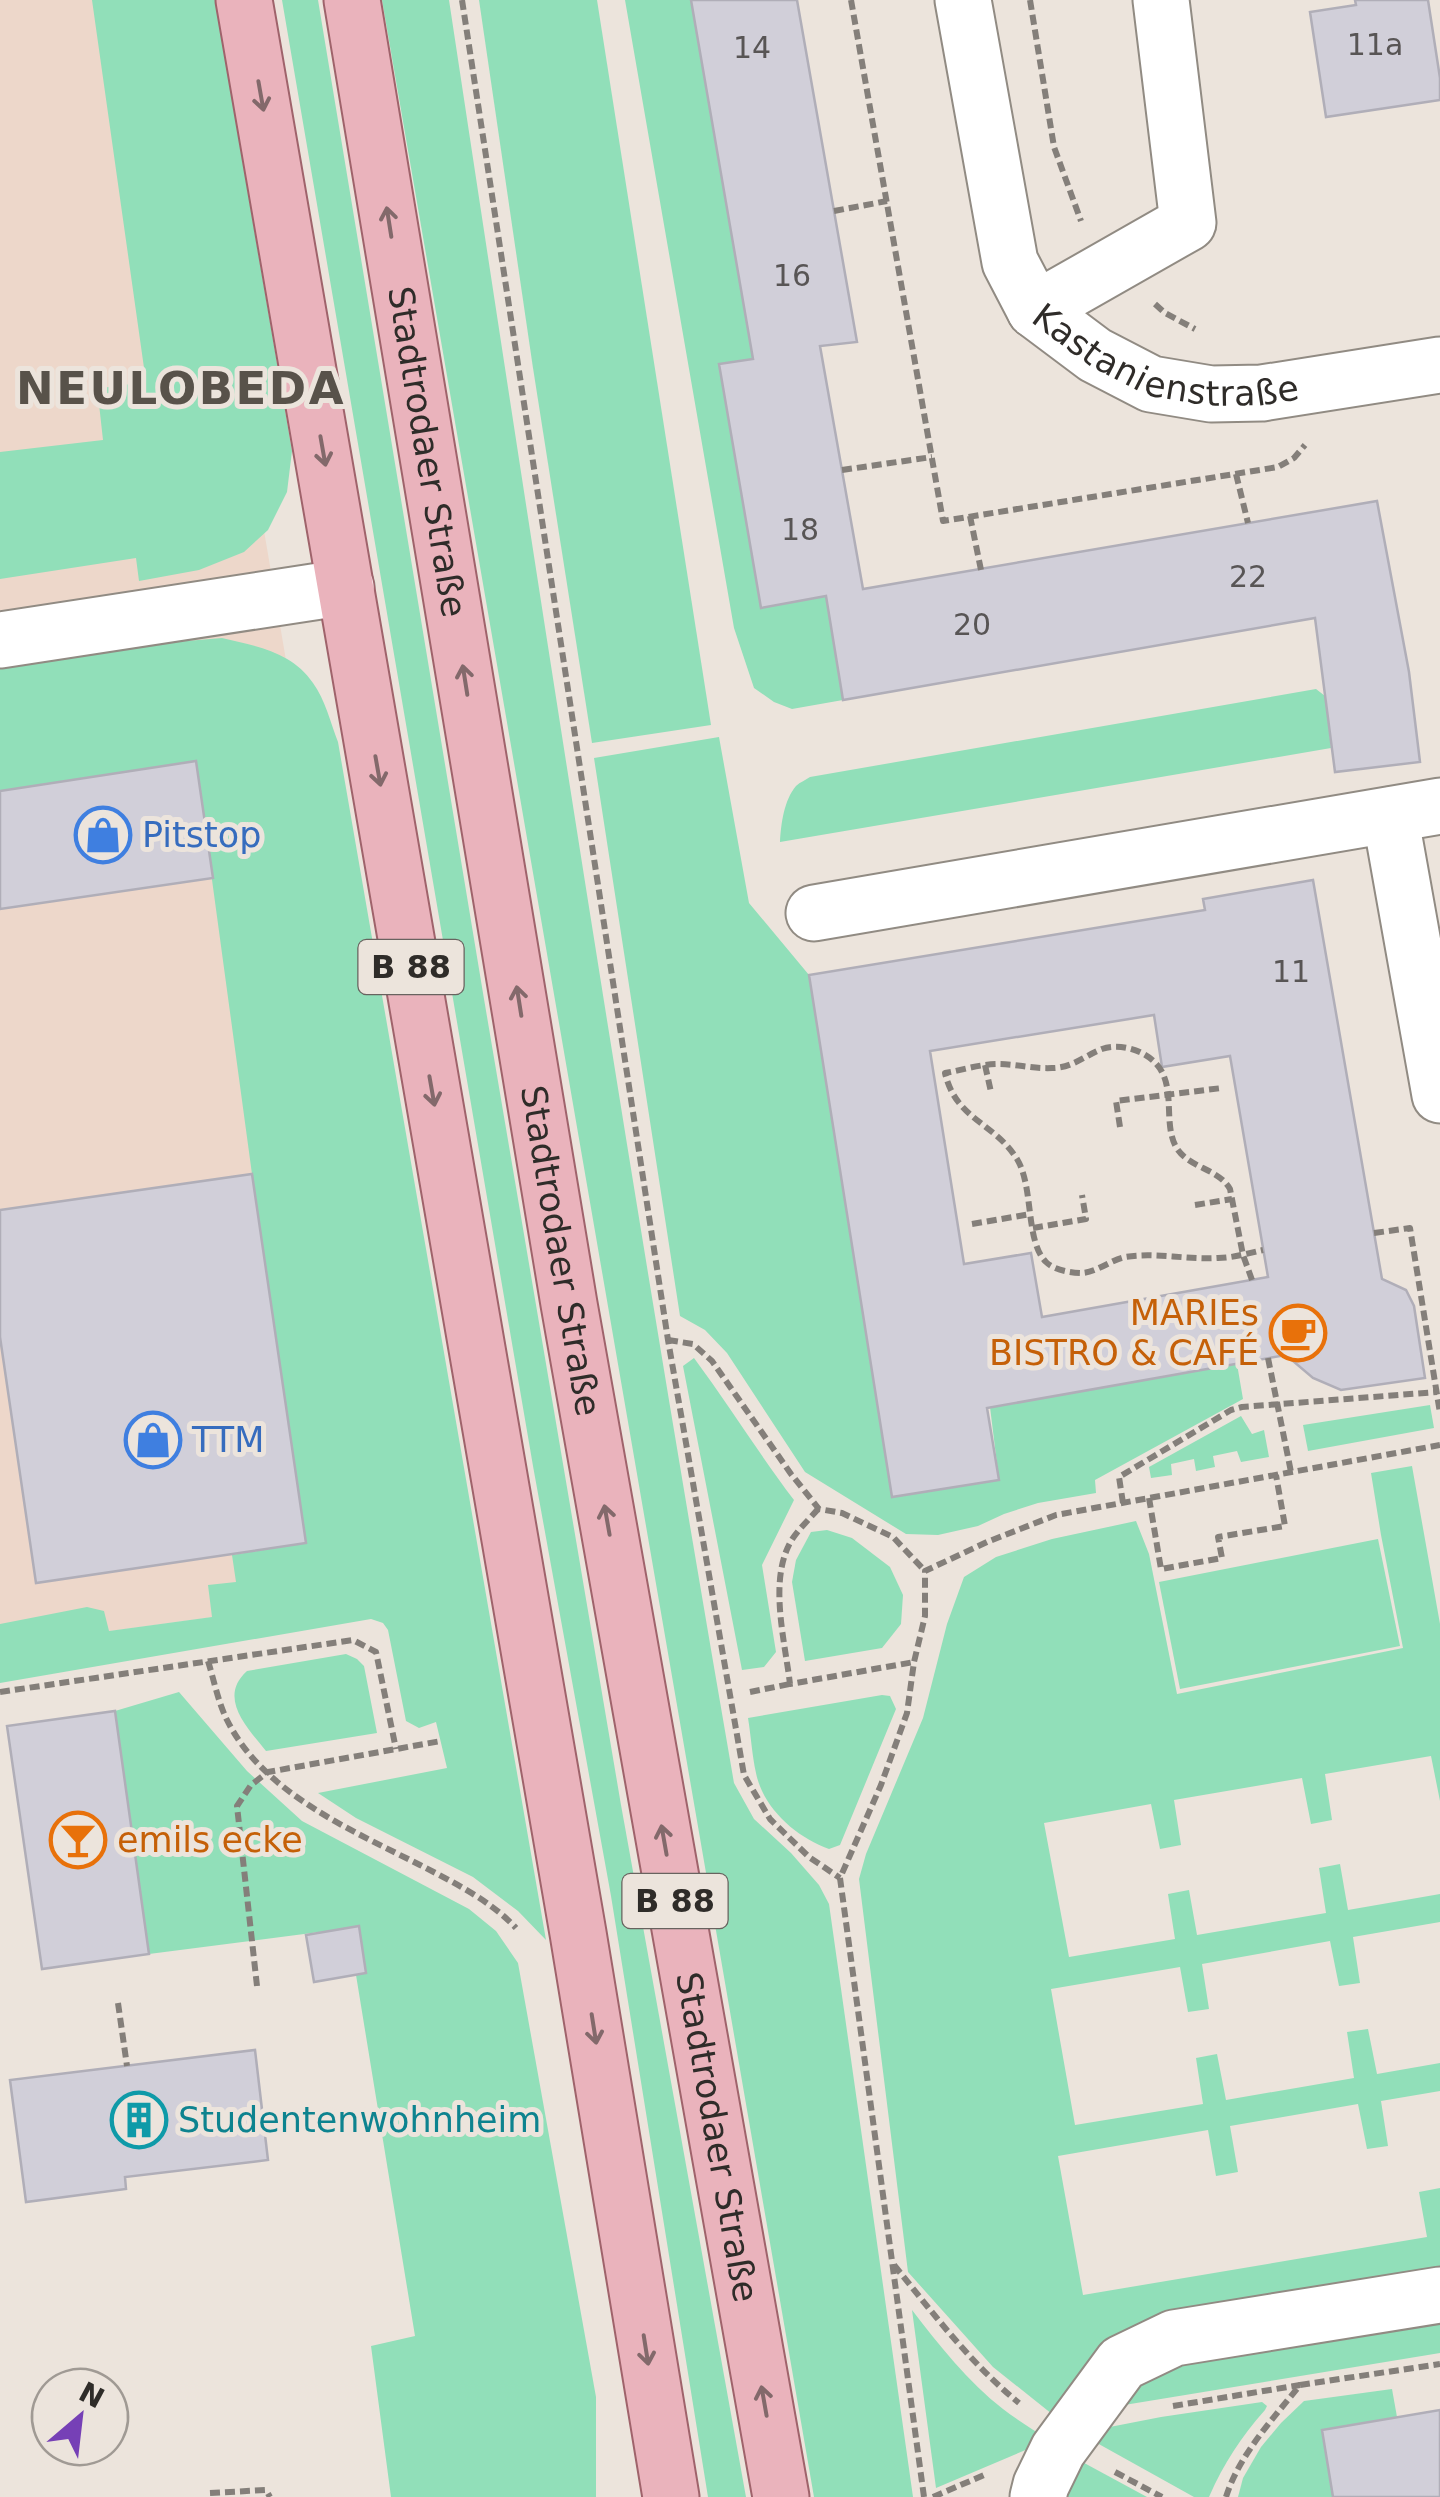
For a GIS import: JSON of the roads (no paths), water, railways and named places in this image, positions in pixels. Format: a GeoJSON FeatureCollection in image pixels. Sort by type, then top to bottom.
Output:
{"type":"FeatureCollection","features":[{"type":"Feature","properties":{"kind":"main road","name":"B 88"},"geometry":{"type":"LineString","coordinates":[[244,0],[671,2497]]}},
{"type":"Feature","properties":{"kind":"main road","name":"Stadtrodaer Straße"},"geometry":{"type":"LineString","coordinates":[[352,0],[569,1304],[780,2497]]}},
{"type":"Feature","properties":{"kind":"street","name":"Kastanienstraße"},"geometry":{"type":"LineString","coordinates":[[963,0],[1010,262],[1035,310],[1095,355],[1151,384],[1212,394],[1262,393],[1440,365]]}},
{"type":"Feature","properties":{"kind":"street"},"geometry":{"type":"LineString","coordinates":[[1035,310],[1188,223],[1161,0]]}},
{"type":"Feature","properties":{"kind":"street"},"geometry":{"type":"LineString","coordinates":[[0,640],[346,587]]}},
{"type":"Feature","properties":{"kind":"street"},"geometry":{"type":"LineString","coordinates":[[814,913],[1415,811],[1440,1094]]}},
{"type":"Feature","properties":{"kind":"street"},"geometry":{"type":"LineString","coordinates":[[1038,2497],[1065,2440],[1122,2364],[1174,2338],[1440,2295]]}},
{"type":"Feature","properties":{"kind":"place","name":"Pitstop"},"geometry":{"type":"Point","coordinates":[103,835]}},
{"type":"Feature","properties":{"kind":"place","name":"MARIEs BISTRO & CAFÉ"},"geometry":{"type":"Point","coordinates":[1298,1333]}},
{"type":"Feature","properties":{"kind":"place","name":"TTM"},"geometry":{"type":"Point","coordinates":[153,1440]}},
{"type":"Feature","properties":{"kind":"place","name":"emils ecke"},"geometry":{"type":"Point","coordinates":[78,1840]}},
{"type":"Feature","properties":{"kind":"place","name":"Studentenwohnheim"},"geometry":{"type":"Point","coordinates":[139,2120]}},
{"type":"Feature","properties":{"kind":"district","name":"NEULOBEDA"},"geometry":{"type":"Point","coordinates":[181,388]}}]}
